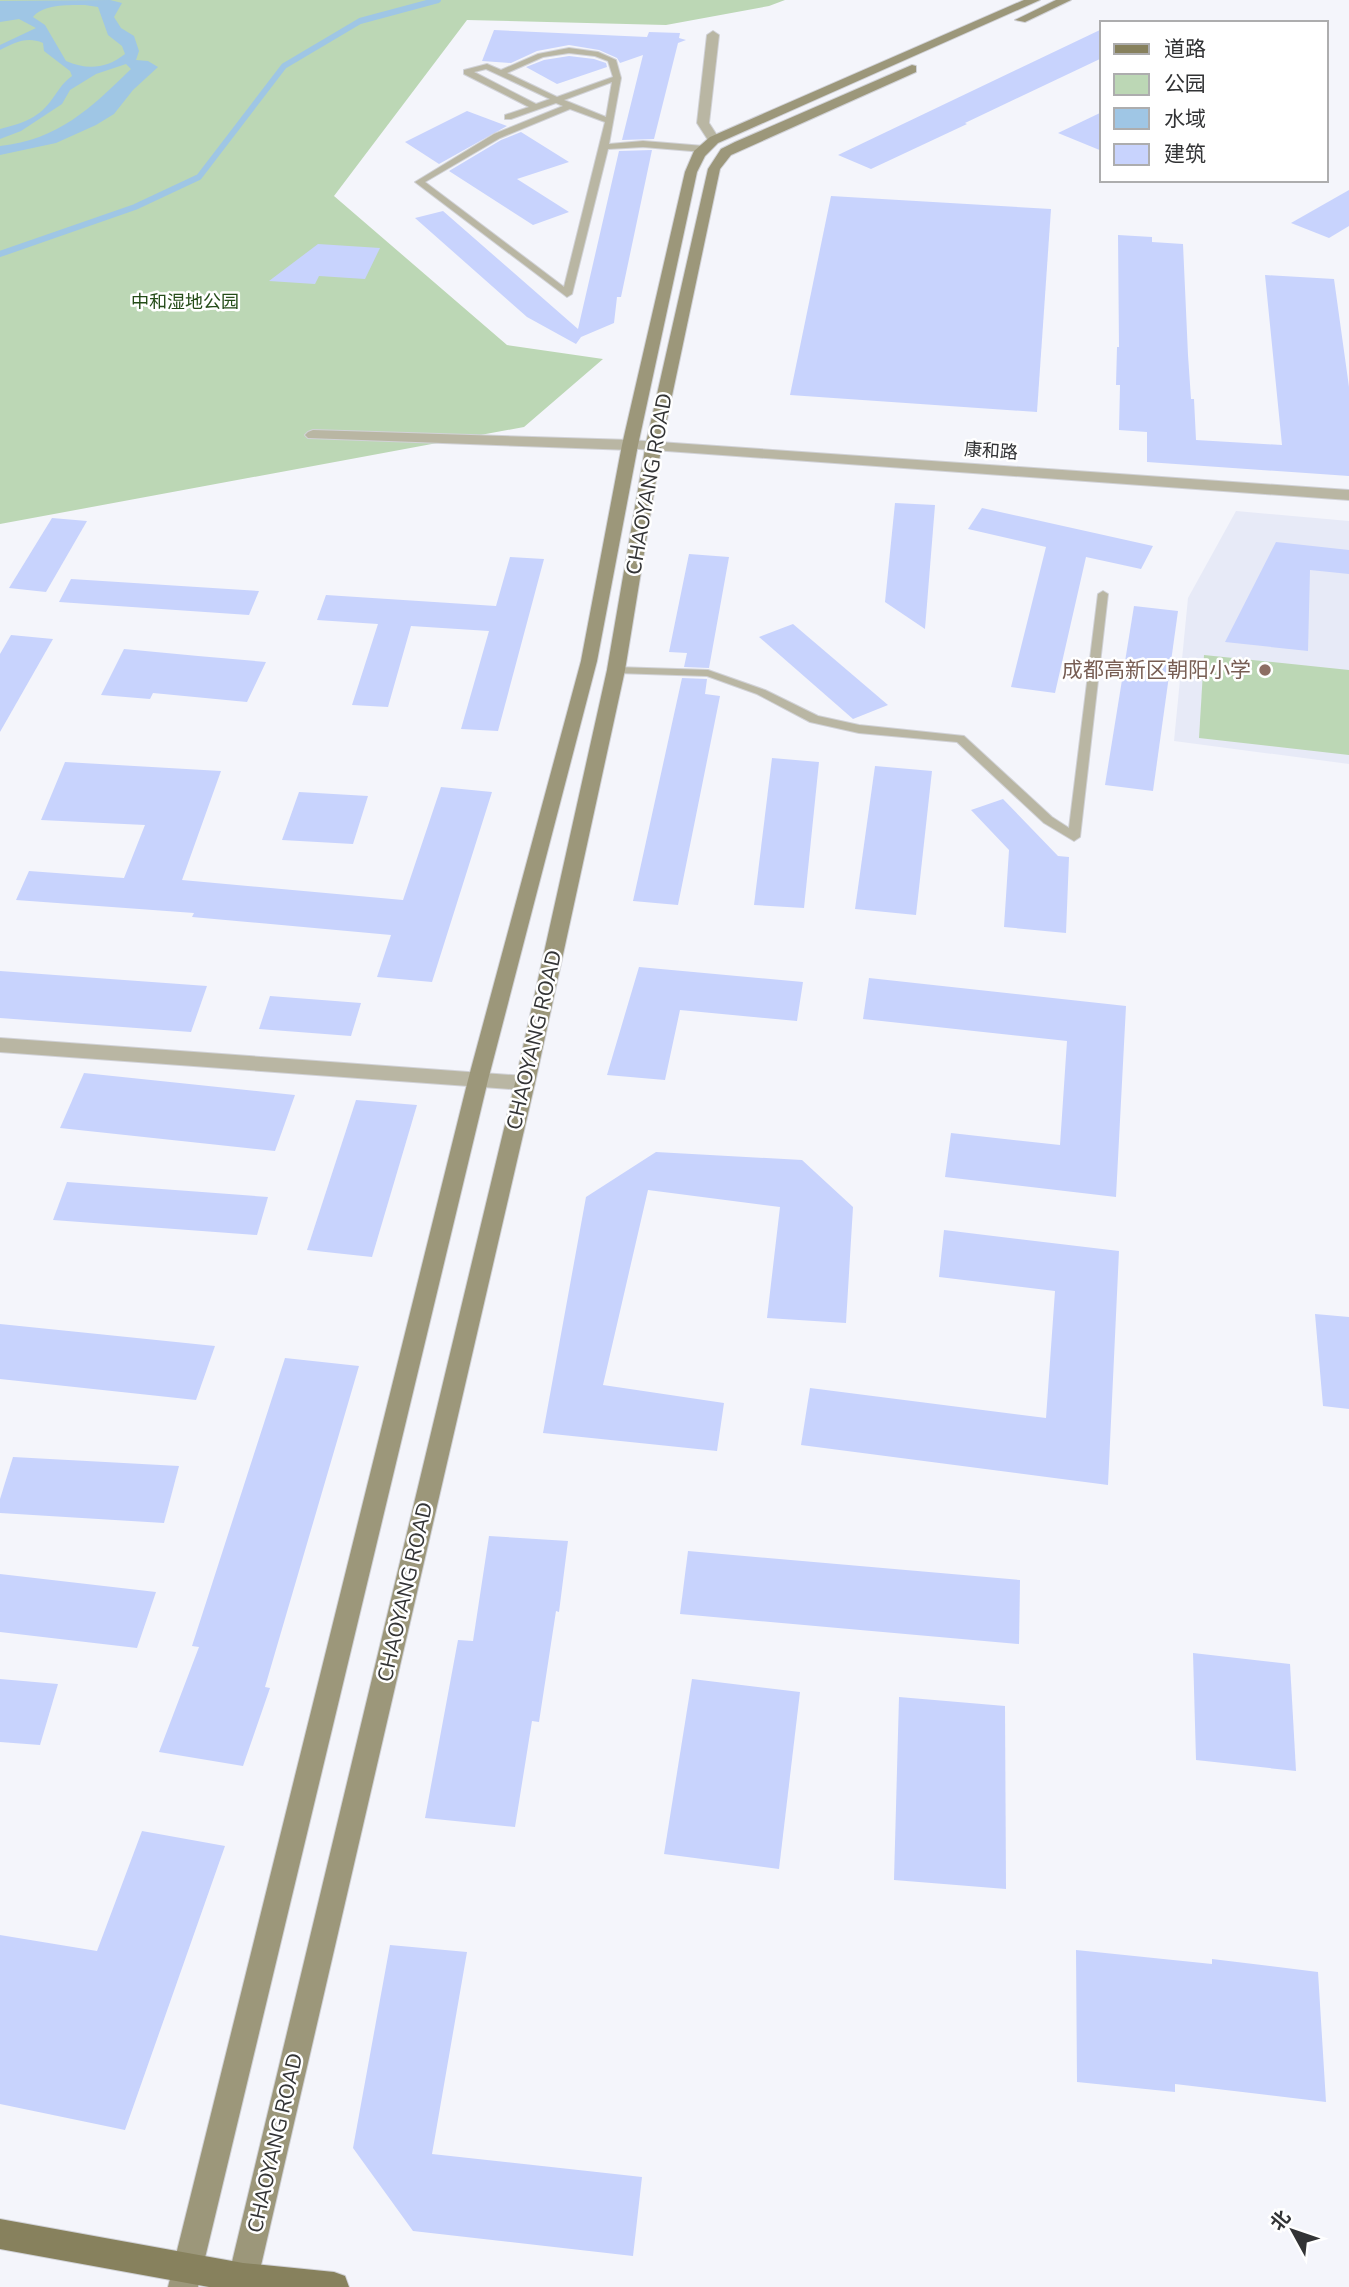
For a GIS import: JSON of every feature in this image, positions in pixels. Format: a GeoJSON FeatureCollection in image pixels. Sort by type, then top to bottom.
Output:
{"type":"FeatureCollection","features":[{"type":"Feature","properties":{"kind":"main road"},"geometry":{"type":"LineString","coordinates":[[709,144],[1034,0]]}},
{"type":"Feature","properties":{"kind":"main road","name":"CHAOYANG ROAD"},"geometry":{"type":"LineString","coordinates":[[242,2282],[525,1083],[616,670],[654,446],[713,169],[726,152],[1065,0]]}},
{"type":"Feature","properties":{"kind":"main road","name":"CHAOYANG ROAD"},"geometry":{"type":"LineString","coordinates":[[186,2277],[478,1080],[589,661],[630,445],[691,172],[699,154],[709,144]]}},
{"type":"Feature","properties":{"kind":"main road"},"geometry":{"type":"LineString","coordinates":[[0,2234],[186,2277],[334,2287]]}},
{"type":"Feature","properties":{"kind":"street"},"geometry":{"type":"LineString","coordinates":[[709,144],[703,123],[713,34]]}},
{"type":"Feature","properties":{"kind":"street","name":"康和路"},"geometry":{"type":"LineString","coordinates":[[313,435],[654,446],[1349,495]]}},
{"type":"Feature","properties":{"kind":"street"},"geometry":{"type":"LineString","coordinates":[[0,1045],[525,1083]]}},
{"type":"Feature","properties":{"kind":"lane"},"geometry":{"type":"LineString","coordinates":[[500,73],[527,58],[575,50],[597,52],[612,60],[617,78],[604,148],[568,294],[419,182],[497,136],[570,106]]}},
{"type":"Feature","properties":{"kind":"lane"},"geometry":{"type":"LineString","coordinates":[[536,107],[467,72],[486,66],[556,100],[609,121]]}},
{"type":"Feature","properties":{"kind":"lane"},"geometry":{"type":"LineString","coordinates":[[508,117],[617,78]]}},
{"type":"Feature","properties":{"kind":"lane"},"geometry":{"type":"LineString","coordinates":[[604,148],[643,144],[709,144]]}},
{"type":"Feature","properties":{"kind":"lane"},"geometry":{"type":"LineString","coordinates":[[616,670],[708,673],[761,692],[814,719],[859,729],[960,739],[1048,820],[1074,837],[1103,594]]}},
{"type":"Feature","properties":{"kind":"shaded area","name":"成都高新区朝阳小学"},"geometry":{"type":"Polygon","coordinates":[[[1236,511],[1349,521],[1349,764],[1174,741],[1188,598],[1236,511]]]}},
{"type":"Feature","properties":{"kind":"green space","name":"中和湿地公园"},"geometry":{"type":"Polygon","coordinates":[[[0,0],[785,0],[769,6],[666,25],[467,20],[334,196],[507,345],[603,359],[524,427],[0,524],[0,0]]]}},
{"type":"Feature","properties":{"kind":"green space"},"geometry":{"type":"Polygon","coordinates":[[[1204,655],[1349,670],[1349,755],[1199,738],[1204,655]]]}},
{"type":"Feature","properties":{"kind":"water"},"geometry":{"type":"Polygon","coordinates":[[[110,0],[122,3],[114,17],[121,28],[134,36],[139,51],[136,60],[148,61],[158,67],[133,90],[114,114],[96,125],[56,143],[0,155],[0,146],[39,137],[72,120],[102,97],[131,69],[126,64],[96,74],[70,90],[62,104],[21,131],[0,139],[0,129],[21,123],[40,113],[72,76],[70,71],[44,51],[43,43],[26,40],[0,50],[0,45],[36,28],[19,19],[0,22],[0,1],[110,0]],[[57,6],[43,10],[33,17],[45,25],[66,61],[89,67],[104,65],[125,54],[122,46],[108,35],[98,7],[57,6]]]}},
{"type":"Feature","properties":{"kind":"building"},"geometry":{"type":"Polygon","coordinates":[[[494,30],[647,37],[649,32],[680,33],[679,38],[686,40],[678,43],[654,139],[622,140],[643,55],[620,63],[617,58],[599,50],[569,45],[537,51],[511,63],[482,61],[494,30]]]}},
{"type":"Feature","properties":{"kind":"building"},"geometry":{"type":"Polygon","coordinates":[[[1100,30],[1100,59],[965,123],[967,124],[871,169],[838,155],[1100,30]]]}},
{"type":"Feature","properties":{"kind":"building"},"geometry":{"type":"Polygon","coordinates":[[[569,56],[594,59],[606,63],[607,67],[557,84],[526,67],[544,60],[569,56]]]}},
{"type":"Feature","properties":{"kind":"building"},"geometry":{"type":"Polygon","coordinates":[[[467,111],[507,126],[439,164],[405,142],[467,111]]]}},
{"type":"Feature","properties":{"kind":"building"},"geometry":{"type":"Polygon","coordinates":[[[1100,113],[1100,150],[1058,133],[1100,113]]]}},
{"type":"Feature","properties":{"kind":"building"},"geometry":{"type":"Polygon","coordinates":[[[521,132],[569,162],[517,179],[569,212],[533,225],[449,171],[501,140],[521,132]]]}},
{"type":"Feature","properties":{"kind":"building"},"geometry":{"type":"Polygon","coordinates":[[[652,150],[621,297],[617,297],[614,323],[581,337],[576,344],[527,317],[415,218],[443,211],[578,329],[619,151],[652,150]]]}},
{"type":"Feature","properties":{"kind":"building"},"geometry":{"type":"Polygon","coordinates":[[[1349,190],[1349,226],[1329,238],[1291,223],[1349,190]]]}},
{"type":"Feature","properties":{"kind":"building"},"geometry":{"type":"Polygon","coordinates":[[[831,196],[1051,209],[1037,412],[790,395],[831,196]]]}},
{"type":"Feature","properties":{"kind":"building"},"geometry":{"type":"Polygon","coordinates":[[[1118,235],[1152,237],[1152,242],[1183,244],[1188,355],[1196,440],[1282,445],[1265,275],[1334,279],[1349,387],[1349,476],[1147,462],[1147,432],[1119,430],[1120,385],[1116,385],[1119,347],[1118,235]]]}},
{"type":"Feature","properties":{"kind":"building"},"geometry":{"type":"Polygon","coordinates":[[[318,244],[380,248],[365,279],[319,276],[315,284],[269,281],[318,244]]]}},
{"type":"Feature","properties":{"kind":"building"},"geometry":{"type":"Polygon","coordinates":[[[895,503],[935,505],[925,629],[885,602],[895,503]]]}},
{"type":"Feature","properties":{"kind":"building"},"geometry":{"type":"Polygon","coordinates":[[[982,508],[1153,546],[1141,569],[1086,557],[1055,693],[1011,687],[1046,547],[968,529],[982,508]]]}},
{"type":"Feature","properties":{"kind":"building"},"geometry":{"type":"Polygon","coordinates":[[[52,518],[87,521],[46,592],[9,588],[52,518]]]}},
{"type":"Feature","properties":{"kind":"building"},"geometry":{"type":"Polygon","coordinates":[[[1276,542],[1349,550],[1349,574],[1310,570],[1308,651],[1225,642],[1276,542]]]}},
{"type":"Feature","properties":{"kind":"building"},"geometry":{"type":"Polygon","coordinates":[[[689,554],[729,557],[709,668],[684,667],[687,653],[669,652],[689,554]]]}},
{"type":"Feature","properties":{"kind":"building"},"geometry":{"type":"Polygon","coordinates":[[[510,557],[544,559],[498,731],[461,729],[489,631],[411,626],[388,707],[352,705],[378,624],[317,620],[326,595],[496,606],[510,557]]]}},
{"type":"Feature","properties":{"kind":"building"},"geometry":{"type":"Polygon","coordinates":[[[71,579],[259,591],[249,615],[59,602],[71,579]]]}},
{"type":"Feature","properties":{"kind":"building"},"geometry":{"type":"Polygon","coordinates":[[[1134,606],[1178,611],[1153,791],[1105,785],[1134,606]]]}},
{"type":"Feature","properties":{"kind":"building"},"geometry":{"type":"Polygon","coordinates":[[[793,624],[888,705],[853,719],[759,637],[793,624]]]}},
{"type":"Feature","properties":{"kind":"building"},"geometry":{"type":"Polygon","coordinates":[[[11,635],[53,639],[0,732],[0,654],[11,635]]]}},
{"type":"Feature","properties":{"kind":"building"},"geometry":{"type":"Polygon","coordinates":[[[124,649],[266,662],[247,702],[153,693],[150,699],[101,695],[124,649]]]}},
{"type":"Feature","properties":{"kind":"building"},"geometry":{"type":"Polygon","coordinates":[[[682,678],[707,679],[705,694],[720,696],[678,905],[633,901],[682,678]]]}},
{"type":"Feature","properties":{"kind":"building"},"geometry":{"type":"Polygon","coordinates":[[[772,758],[819,762],[804,908],[754,905],[772,758]]]}},
{"type":"Feature","properties":{"kind":"building"},"geometry":{"type":"Polygon","coordinates":[[[65,762],[221,771],[182,880],[403,900],[441,787],[492,792],[432,982],[377,977],[391,935],[192,917],[194,913],[16,900],[29,871],[124,878],[145,825],[41,820],[65,762]]]}},
{"type":"Feature","properties":{"kind":"building"},"geometry":{"type":"Polygon","coordinates":[[[875,766],[932,771],[916,915],[855,909],[875,766]]]}},
{"type":"Feature","properties":{"kind":"building"},"geometry":{"type":"Polygon","coordinates":[[[299,792],[368,796],[353,844],[282,840],[299,792]]]}},
{"type":"Feature","properties":{"kind":"building"},"geometry":{"type":"Polygon","coordinates":[[[1003,799],[1058,856],[1069,857],[1066,933],[1004,927],[1009,850],[971,810],[1003,799]]]}},
{"type":"Feature","properties":{"kind":"building"},"geometry":{"type":"Polygon","coordinates":[[[639,967],[803,982],[797,1021],[680,1010],[665,1080],[607,1075],[639,967]]]}},
{"type":"Feature","properties":{"kind":"building"},"geometry":{"type":"Polygon","coordinates":[[[0,971],[207,986],[191,1032],[0,1018],[0,971]]]}},
{"type":"Feature","properties":{"kind":"building"},"geometry":{"type":"Polygon","coordinates":[[[869,978],[1126,1006],[1116,1197],[945,1177],[951,1133],[1060,1145],[1067,1041],[863,1019],[869,978]]]}},
{"type":"Feature","properties":{"kind":"building"},"geometry":{"type":"Polygon","coordinates":[[[270,996],[361,1003],[351,1036],[259,1029],[270,996]]]}},
{"type":"Feature","properties":{"kind":"building"},"geometry":{"type":"Polygon","coordinates":[[[84,1073],[295,1095],[275,1151],[60,1128],[84,1073]]]}},
{"type":"Feature","properties":{"kind":"building"},"geometry":{"type":"Polygon","coordinates":[[[356,1100],[417,1105],[372,1257],[307,1250],[356,1100]]]}},
{"type":"Feature","properties":{"kind":"building"},"geometry":{"type":"Polygon","coordinates":[[[656,1152],[802,1160],[853,1207],[846,1323],[767,1318],[780,1207],[648,1190],[603,1385],[724,1403],[717,1451],[543,1433],[586,1197],[656,1152]]]}},
{"type":"Feature","properties":{"kind":"building"},"geometry":{"type":"Polygon","coordinates":[[[67,1182],[268,1197],[257,1235],[53,1220],[67,1182]]]}},
{"type":"Feature","properties":{"kind":"building"},"geometry":{"type":"Polygon","coordinates":[[[944,1230],[1119,1251],[1108,1485],[801,1445],[810,1388],[1046,1418],[1055,1291],[939,1277],[944,1230]]]}},
{"type":"Feature","properties":{"kind":"building"},"geometry":{"type":"Polygon","coordinates":[[[1315,1314],[1349,1317],[1349,1409],[1323,1406],[1315,1314]]]}},
{"type":"Feature","properties":{"kind":"building"},"geometry":{"type":"Polygon","coordinates":[[[0,1324],[215,1346],[196,1400],[0,1379],[0,1324]]]}},
{"type":"Feature","properties":{"kind":"building"},"geometry":{"type":"Polygon","coordinates":[[[285,1358],[359,1366],[265,1687],[270,1688],[243,1766],[159,1752],[199,1647],[192,1646],[285,1358]]]}},
{"type":"Feature","properties":{"kind":"building"},"geometry":{"type":"Polygon","coordinates":[[[13,1457],[179,1466],[164,1523],[0,1513],[0,1499],[13,1457]]]}},
{"type":"Feature","properties":{"kind":"building"},"geometry":{"type":"Polygon","coordinates":[[[489,1536],[568,1541],[559,1612],[556,1611],[539,1722],[532,1721],[515,1827],[425,1818],[458,1640],[473,1641],[489,1536]]]}},
{"type":"Feature","properties":{"kind":"building"},"geometry":{"type":"Polygon","coordinates":[[[688,1551],[1020,1580],[1019,1644],[680,1614],[688,1551]]]}},
{"type":"Feature","properties":{"kind":"building"},"geometry":{"type":"Polygon","coordinates":[[[0,1574],[156,1592],[137,1648],[0,1632],[0,1574]]]}},
{"type":"Feature","properties":{"kind":"building"},"geometry":{"type":"Polygon","coordinates":[[[1193,1653],[1290,1664],[1296,1771],[1196,1760],[1193,1653]]]}},
{"type":"Feature","properties":{"kind":"building"},"geometry":{"type":"Polygon","coordinates":[[[0,1679],[58,1684],[40,1745],[0,1742],[0,1679]]]}},
{"type":"Feature","properties":{"kind":"building"},"geometry":{"type":"Polygon","coordinates":[[[692,1679],[800,1692],[779,1869],[664,1854],[692,1679]]]}},
{"type":"Feature","properties":{"kind":"building"},"geometry":{"type":"Polygon","coordinates":[[[899,1697],[1005,1706],[1006,1889],[894,1880],[899,1697]]]}},
{"type":"Feature","properties":{"kind":"building"},"geometry":{"type":"Polygon","coordinates":[[[142,1831],[225,1846],[125,2130],[0,2104],[0,1935],[97,1951],[142,1831]]]}},
{"type":"Feature","properties":{"kind":"building"},"geometry":{"type":"Polygon","coordinates":[[[390,1945],[467,1952],[432,2154],[642,2177],[633,2256],[413,2231],[353,2148],[390,1945]]]}},
{"type":"Feature","properties":{"kind":"building"},"geometry":{"type":"Polygon","coordinates":[[[1076,1950],[1212,1964],[1212,1959],[1318,1972],[1326,2102],[1175,2084],[1175,2092],[1077,2082],[1076,1950]]]}},
{"type":"Feature","properties":{"kind":"waterway"},"geometry":{"type":"LineString","coordinates":[[0,254],[135,207],[199,177],[284,66],[360,21],[438,0]]}},
{"type":"Feature","properties":{"kind":"place","name":"成都高新区朝阳小学"},"geometry":{"type":"Point","coordinates":[1265,670]}}]}
